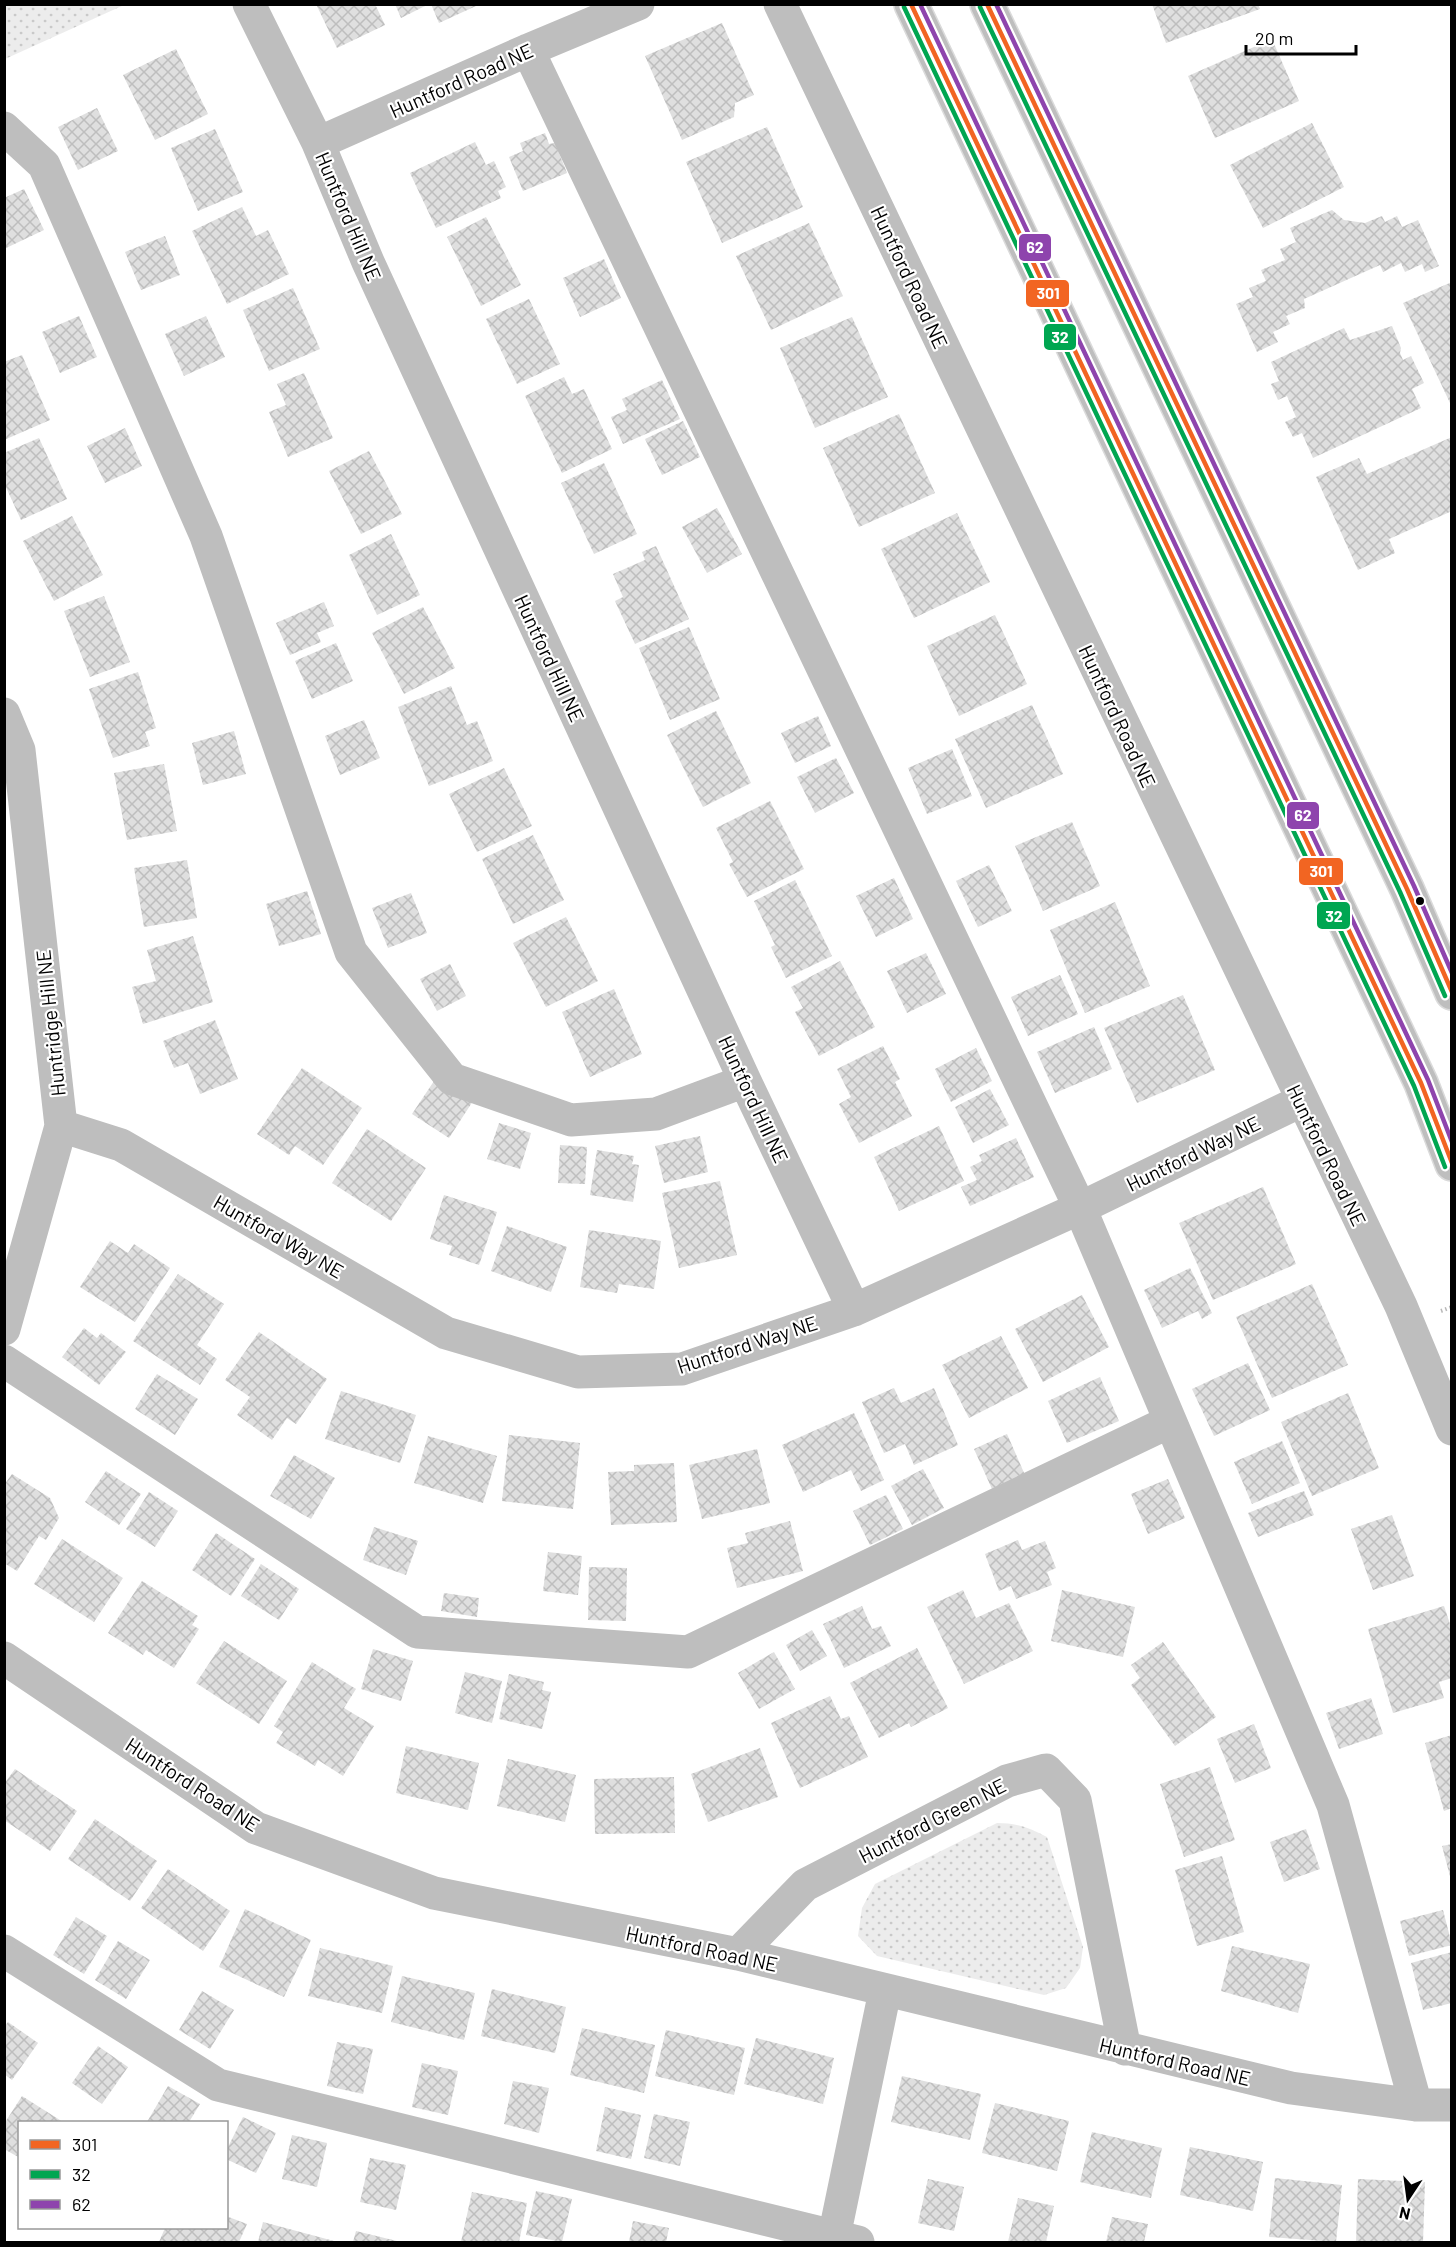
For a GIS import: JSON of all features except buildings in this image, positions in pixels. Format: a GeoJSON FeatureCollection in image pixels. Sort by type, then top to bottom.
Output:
{"type":"FeatureCollection","features":[{"type":"Feature","properties":{"kind":"street","name":"Huntford Hill NE"},"geometry":{"type":"LineString","coordinates":[[249,4],[318,143],[368,262],[745,1082],[854,1310]]}},
{"type":"Feature","properties":{"kind":"street","name":"Huntford Road NE"},"geometry":{"type":"LineString","coordinates":[[318,143],[528,50],[639,4]]}},
{"type":"Feature","properties":{"kind":"street","name":"Huntford Road NE"},"geometry":{"type":"LineString","coordinates":[[780,4],[1301,1101],[1401,1306],[1452,1429]]}},
{"type":"Feature","properties":{"kind":"street"},"geometry":{"type":"LineString","coordinates":[[911,4],[1416,1072],[1449,1151]]}},
{"type":"Feature","properties":{"kind":"street"},"geometry":{"type":"LineString","coordinates":[[987,4],[1407,889],[1452,993]]}},
{"type":"Feature","properties":{"kind":"street"},"geometry":{"type":"LineString","coordinates":[[528,50],[1080,1208],[1332,1805],[1416,2105]]}},
{"type":"Feature","properties":{"kind":"street"},"geometry":{"type":"LineString","coordinates":[[4,128],[44,165],[206,536],[351,952],[452,1079],[571,1120],[656,1114],[745,1082]]}},
{"type":"Feature","properties":{"kind":"street","name":"Huntridge Hill NE"},"geometry":{"type":"LineString","coordinates":[[4,714],[20,750],[62,1126],[4,1329]]}},
{"type":"Feature","properties":{"kind":"street","name":"Huntford Way NE"},"geometry":{"type":"LineString","coordinates":[[62,1126],[121,1144],[446,1333],[578,1372],[682,1369],[854,1310],[1080,1208],[1301,1101]]}},
{"type":"Feature","properties":{"kind":"street"},"geometry":{"type":"LineString","coordinates":[[4,1360],[417,1632],[688,1652],[1169,1422]]}},
{"type":"Feature","properties":{"kind":"street","name":"Huntford Road NE"},"geometry":{"type":"LineString","coordinates":[[4,1658],[256,1828],[434,1893],[738,1954],[1291,2088],[1416,2105],[1452,2105]]}},
{"type":"Feature","properties":{"kind":"street","name":"Huntford Green NE"},"geometry":{"type":"LineString","coordinates":[[738,1954],[805,1885],[1007,1781],[1046,1770],[1075,1800],[1125,2049]]}},
{"type":"Feature","properties":{"kind":"street"},"geometry":{"type":"LineString","coordinates":[[4,1951],[219,2085],[846,2240],[885,1991]]}},
{"type":"Feature","properties":{"kind":"shaded area"},"geometry":{"type":"Polygon","coordinates":[[[5,4],[124,4],[124,5],[5,59],[5,4]]]}},
{"type":"Feature","properties":{"kind":"shaded area"},"geometry":{"type":"Polygon","coordinates":[[[997,1823],[1023,1827],[1047,1837],[1083,1947],[1080,1968],[1066,1988],[1044,1995],[877,1956],[858,1936],[862,1908],[875,1884],[997,1823]]]}},
{"type":"Feature","properties":{"kind":"transit line","name":"301"},"geometry":{"type":"LineString","coordinates":[[911,4],[1421,1083],[1452,1163]]}},
{"type":"Feature","properties":{"kind":"transit line","name":"62"},"geometry":{"type":"LineString","coordinates":[[920,4],[1428,1080],[1452,1142]]}},
{"type":"Feature","properties":{"kind":"transit line","name":"301"},"geometry":{"type":"LineString","coordinates":[[987,4],[1407,889],[1452,992]]}},
{"type":"Feature","properties":{"kind":"transit line","name":"62"},"geometry":{"type":"LineString","coordinates":[[996,4],[1414,886],[1452,973]]}},
{"type":"Feature","properties":{"kind":"transit line","name":"32"},"geometry":{"type":"LineString","coordinates":[[904,7],[1414,1086],[1445,1167]]}},
{"type":"Feature","properties":{"kind":"transit line","name":"32"},"geometry":{"type":"LineString","coordinates":[[980,7],[1400,892],[1445,996]]}}]}
